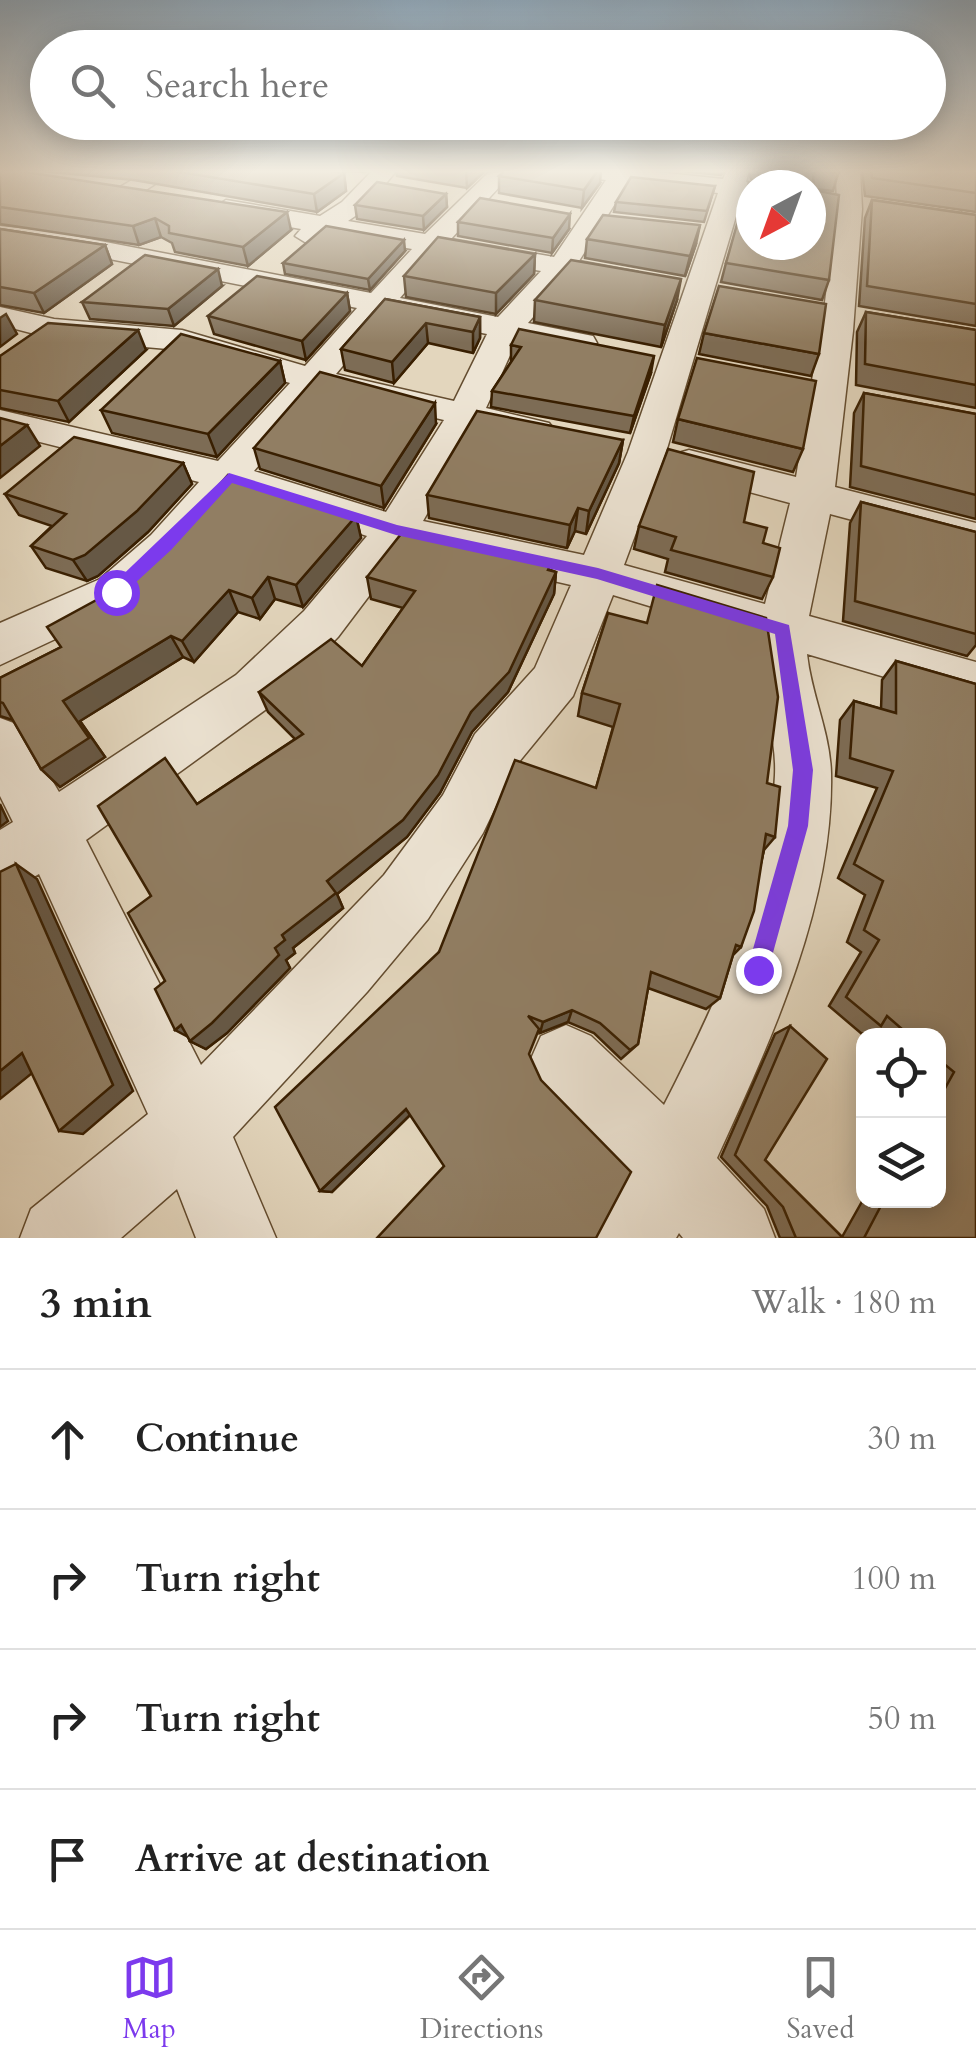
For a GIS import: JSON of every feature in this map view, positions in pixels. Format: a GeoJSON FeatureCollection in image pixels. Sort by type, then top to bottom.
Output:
{"type":"FeatureCollection","features":[{"type":"Feature","properties":{"kind":"street"},"geometry":{"type":"LineString","coordinates":[[0,268],[68,228]]}},
{"type":"Feature","properties":{"kind":"street"},"geometry":{"type":"LineString","coordinates":[[169,352],[317,228]]}},
{"type":"Feature","properties":{"kind":"street"},"geometry":{"type":"LineString","coordinates":[[324,228],[685,288]]}},
{"type":"Feature","properties":{"kind":"street"},"geometry":{"type":"LineString","coordinates":[[0,645],[116,592],[166,546],[448,228]]}},
{"type":"Feature","properties":{"kind":"street"},"geometry":{"type":"LineString","coordinates":[[26,849],[254,690],[321,624],[396,530],[464,417],[506,328],[591,228]]}},
{"type":"Feature","properties":{"kind":"street"},"geometry":{"type":"LineString","coordinates":[[60,1238],[192,1126],[406,897],[463,814],[494,752],[555,681],[647,452],[691,366],[685,288],[706,228]]}},
{"type":"Feature","properties":{"kind":"street"},"geometry":{"type":"LineString","coordinates":[[631,1238],[676,1168],[758,970],[798,826],[803,770],[783,630],[813,496],[839,314],[846,228]]}},
{"type":"Feature","properties":{"kind":"street"},"geometry":{"type":"LineString","coordinates":[[0,234],[48,239],[691,366]]}},
{"type":"Feature","properties":{"kind":"street"},"geometry":{"type":"LineString","coordinates":[[112,283],[172,238]]}},
{"type":"Feature","properties":{"kind":"street"},"geometry":{"type":"LineString","coordinates":[[41,338],[83,306]]}},
{"type":"Feature","properties":{"kind":"street"},"geometry":{"type":"LineString","coordinates":[[0,316],[41,338],[169,352],[314,379],[464,417],[574,438]]}},
{"type":"Feature","properties":{"kind":"street"},"geometry":{"type":"LineString","coordinates":[[0,421],[80,437],[229,477],[396,530],[598,574],[976,683]]}},
{"type":"Feature","properties":{"kind":"street"},"geometry":{"type":"LineString","coordinates":[[610,445],[976,538]]}},
{"type":"Feature","properties":{"kind":"street"},"geometry":{"type":"LineString","coordinates":[[0,742],[26,849],[192,1126],[236,1238]]}},
{"type":"Feature","properties":{"kind":"street"},"geometry":{"type":"LineString","coordinates":[[566,1061],[676,1168],[735,1238]]}},
{"type":"Feature","properties":{"kind":"building"},"geometry":{"type":"Polygon","coordinates":[[[169,228],[267,228],[243,247],[169,233],[169,228]]]}},
{"type":"Feature","properties":{"kind":"building"},"geometry":{"type":"Polygon","coordinates":[[[324,228],[404,240],[368,279],[283,263],[324,228]]]}},
{"type":"Feature","properties":{"kind":"building"},"geometry":{"type":"Polygon","coordinates":[[[492,228],[560,228],[553,238],[492,228]]]}},
{"type":"Feature","properties":{"kind":"building"},"geometry":{"type":"Polygon","coordinates":[[[594,228],[699,228],[690,256],[587,239],[594,228]]]}},
{"type":"Feature","properties":{"kind":"building"},"geometry":{"type":"Polygon","coordinates":[[[736,228],[736,260],[826,260],[826,228],[835,228],[829,280],[726,263],[736,228]]]}},
{"type":"Feature","properties":{"kind":"building"},"geometry":{"type":"Polygon","coordinates":[[[870,228],[976,228],[976,304],[867,286],[870,228]]]}},
{"type":"Feature","properties":{"kind":"building"},"geometry":{"type":"Polygon","coordinates":[[[0,229],[105,245],[34,293],[0,287],[0,229]]]}},
{"type":"Feature","properties":{"kind":"building"},"geometry":{"type":"Polygon","coordinates":[[[438,237],[535,254],[496,293],[404,276],[438,237]]]}},
{"type":"Feature","properties":{"kind":"building"},"geometry":{"type":"Polygon","coordinates":[[[145,255],[218,269],[168,309],[82,302],[145,255]]]}},
{"type":"Feature","properties":{"kind":"building"},"geometry":{"type":"Polygon","coordinates":[[[571,260],[681,279],[665,325],[535,300],[571,260]]]}},
{"type":"Feature","properties":{"kind":"building"},"geometry":{"type":"Polygon","coordinates":[[[257,276],[347,293],[302,341],[208,316],[257,276]]]}},
{"type":"Feature","properties":{"kind":"building"},"geometry":{"type":"Polygon","coordinates":[[[719,286],[826,304],[819,354],[704,333],[719,286]]]}},
{"type":"Feature","properties":{"kind":"building"},"geometry":{"type":"Polygon","coordinates":[[[385,299],[480,317],[473,332],[426,323],[392,362],[341,349],[385,299]]]}},
{"type":"Feature","properties":{"kind":"building"},"geometry":{"type":"Polygon","coordinates":[[[866,312],[976,330],[976,385],[865,364],[866,312]]]}},
{"type":"Feature","properties":{"kind":"building"},"geometry":{"type":"Polygon","coordinates":[[[48,323],[138,330],[58,401],[0,390],[0,356],[48,323]]]}},
{"type":"Feature","properties":{"kind":"building"},"geometry":{"type":"Polygon","coordinates":[[[519,329],[654,356],[634,416],[492,391],[521,347],[511,345],[519,329]]]}},
{"type":"Feature","properties":{"kind":"building"},"geometry":{"type":"Polygon","coordinates":[[[181,334],[280,361],[208,434],[101,410],[181,334]]]}},
{"type":"Feature","properties":{"kind":"building"},"geometry":{"type":"Polygon","coordinates":[[[697,358],[816,381],[803,449],[678,419],[697,358]]]}},
{"type":"Feature","properties":{"kind":"building"},"geometry":{"type":"Polygon","coordinates":[[[320,372],[435,403],[381,486],[254,448],[320,372]]]}},
{"type":"Feature","properties":{"kind":"building"},"geometry":{"type":"Polygon","coordinates":[[[864,393],[976,414],[976,495],[861,466],[864,393]]]}},
{"type":"Feature","properties":{"kind":"building"},"geometry":{"type":"Polygon","coordinates":[[[477,411],[623,440],[589,511],[578,508],[570,525],[427,495],[477,411]]]}},
{"type":"Feature","properties":{"kind":"building"},"geometry":{"type":"Polygon","coordinates":[[[0,418],[27,425],[0,446],[0,418]]]}},
{"type":"Feature","properties":{"kind":"building"},"geometry":{"type":"Polygon","coordinates":[[[74,437],[183,463],[137,511],[85,555],[73,560],[31,546],[66,514],[5,494],[74,437]]]}},
{"type":"Feature","properties":{"kind":"building"},"geometry":{"type":"Polygon","coordinates":[[[668,449],[754,472],[744,522],[767,528],[763,543],[780,548],[773,577],[671,550],[676,537],[639,526],[668,449]]]}},
{"type":"Feature","properties":{"kind":"building"},"geometry":{"type":"Polygon","coordinates":[[[228,475],[356,516],[296,585],[268,577],[252,598],[229,590],[182,641],[171,636],[63,701],[89,738],[41,769],[0,702],[0,678],[61,647],[47,627],[135,579],[130,577],[173,538],[228,475]]]}},
{"type":"Feature","properties":{"kind":"building"},"geometry":{"type":"Polygon","coordinates":[[[861,502],[976,532],[976,634],[855,601],[861,502]]]}},
{"type":"Feature","properties":{"kind":"building"},"geometry":{"type":"Polygon","coordinates":[[[405,529],[552,562],[548,570],[556,572],[509,672],[471,712],[438,775],[403,820],[327,881],[336,893],[282,935],[285,940],[275,948],[279,955],[190,1041],[181,1025],[175,1030],[155,989],[165,981],[128,913],[151,896],[98,806],[165,758],[197,804],[303,734],[259,692],[331,639],[362,666],[415,591],[367,577],[405,529]]]}},
{"type":"Feature","properties":{"kind":"building"},"geometry":{"type":"Polygon","coordinates":[[[657,585],[766,618],[778,697],[767,783],[780,787],[775,837],[766,834],[754,911],[741,947],[736,945],[720,998],[651,972],[638,1044],[630,1050],[600,1023],[572,1010],[543,1022],[528,1016],[539,1029],[529,1054],[541,1080],[631,1172],[596,1238],[377,1238],[444,1166],[406,1109],[320,1191],[275,1107],[439,952],[515,760],[596,788],[620,704],[582,693],[608,613],[647,623],[657,585]]]}},
{"type":"Feature","properties":{"kind":"building"},"geometry":{"type":"Polygon","coordinates":[[[896,661],[976,684],[976,1238],[864,1238],[880,1208],[946,1208],[946,1086],[954,1072],[946,1066],[946,1028],[901,1028],[887,1016],[881,1026],[846,997],[879,940],[864,930],[883,881],[854,864],[893,771],[850,758],[854,701],[896,713],[896,661]]]}},
{"type":"Feature","properties":{"kind":"building"},"geometry":{"type":"Polygon","coordinates":[[[16,864],[113,1085],[59,1131],[22,1053],[0,1071],[0,872],[16,864]]]}},
{"type":"Feature","properties":{"kind":"building"},"geometry":{"type":"Polygon","coordinates":[[[790,1026],[827,1059],[765,1160],[843,1238],[796,1238],[783,1207],[735,1155],[790,1026]]]}},
{"type":"Feature","properties":{"kind":"route"},"geometry":{"type":"LineString","coordinates":[[116,592],[166,546],[229,477],[396,530],[598,574],[783,630],[793,722],[803,770],[798,826],[758,970]]}}]}
